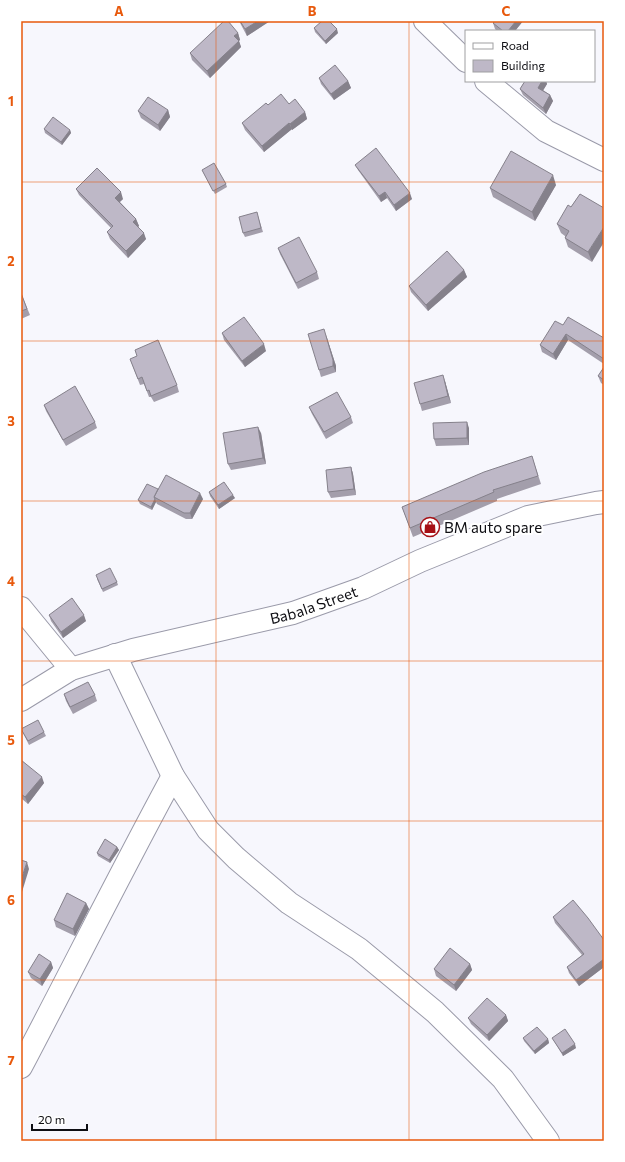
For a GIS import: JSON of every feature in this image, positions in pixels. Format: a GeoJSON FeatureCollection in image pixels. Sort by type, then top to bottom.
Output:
{"type":"FeatureCollection","features":[{"type":"Feature","properties":{"kind":"street"},"geometry":{"type":"LineString","coordinates":[[425,21],[465,60]]}},
{"type":"Feature","properties":{"kind":"street"},"geometry":{"type":"LineString","coordinates":[[487,82],[546,131],[604,160]]}},
{"type":"Feature","properties":{"kind":"street","name":"Babala Street"},"geometry":{"type":"LineString","coordinates":[[21,700],[71,669],[115,655],[293,613],[363,588],[420,561],[528,517],[596,502],[604,502]]}},
{"type":"Feature","properties":{"kind":"street"},"geometry":{"type":"LineString","coordinates":[[21,608],[71,669]]}},
{"type":"Feature","properties":{"kind":"street"},"geometry":{"type":"LineString","coordinates":[[115,655],[173,776],[208,830],[236,858],[289,903],[359,949],[435,1012],[503,1079],[548,1141]]}},
{"type":"Feature","properties":{"kind":"street"},"geometry":{"type":"LineString","coordinates":[[21,1067],[131,853],[173,776]]}},
{"type":"Feature","properties":{"kind":"building"},"geometry":{"type":"Polygon","coordinates":[[[224,21],[228,21],[238,33],[234,36],[239,41],[207,71],[190,53],[224,21]]]}},
{"type":"Feature","properties":{"kind":"building"},"geometry":{"type":"Polygon","coordinates":[[[240,21],[258,21],[245,29],[240,21]]]}},
{"type":"Feature","properties":{"kind":"building"},"geometry":{"type":"Polygon","coordinates":[[[322,21],[329,21],[337,29],[325,41],[314,28],[322,21]]]}},
{"type":"Feature","properties":{"kind":"building"},"geometry":{"type":"Polygon","coordinates":[[[495,21],[516,21],[509,30],[502,30],[493,23],[495,21]]]}},
{"type":"Feature","properties":{"kind":"building"},"geometry":{"type":"Polygon","coordinates":[[[335,65],[348,81],[331,94],[319,78],[335,65]]]}},
{"type":"Feature","properties":{"kind":"building"},"geometry":{"type":"Polygon","coordinates":[[[524,82],[541,82],[538,88],[550,95],[543,108],[520,89],[524,82]]]}},
{"type":"Feature","properties":{"kind":"building"},"geometry":{"type":"Polygon","coordinates":[[[281,94],[289,104],[295,99],[305,112],[290,124],[289,123],[262,146],[242,123],[266,103],[268,105],[281,94]]]}},
{"type":"Feature","properties":{"kind":"building"},"geometry":{"type":"Polygon","coordinates":[[[148,97],[168,110],[158,125],[138,111],[148,97]]]}},
{"type":"Feature","properties":{"kind":"building"},"geometry":{"type":"Polygon","coordinates":[[[53,117],[70,130],[61,142],[44,129],[53,117]]]}},
{"type":"Feature","properties":{"kind":"building"},"geometry":{"type":"Polygon","coordinates":[[[376,148],[410,193],[394,205],[385,192],[379,196],[355,165],[376,148]]]}},
{"type":"Feature","properties":{"kind":"building"},"geometry":{"type":"Polygon","coordinates":[[[511,151],[553,175],[532,212],[490,188],[511,151]]]}},
{"type":"Feature","properties":{"kind":"building"},"geometry":{"type":"Polygon","coordinates":[[[214,163],[226,184],[213,191],[202,170],[214,163]]]}},
{"type":"Feature","properties":{"kind":"building"},"geometry":{"type":"Polygon","coordinates":[[[97,168],[121,192],[115,198],[136,219],[133,222],[144,233],[126,251],[107,232],[113,226],[76,189],[97,168]]]}},
{"type":"Feature","properties":{"kind":"building"},"geometry":{"type":"Polygon","coordinates":[[[580,194],[604,208],[604,227],[588,252],[565,238],[569,231],[557,224],[568,205],[571,207],[580,194]]]}},
{"type":"Feature","properties":{"kind":"building"},"geometry":{"type":"Polygon","coordinates":[[[257,212],[261,228],[243,233],[239,217],[257,212]]]}},
{"type":"Feature","properties":{"kind":"building"},"geometry":{"type":"Polygon","coordinates":[[[299,237],[317,272],[296,283],[278,248],[299,237]]]}},
{"type":"Feature","properties":{"kind":"building"},"geometry":{"type":"Polygon","coordinates":[[[447,251],[464,270],[426,305],[409,286],[447,251]]]}},
{"type":"Feature","properties":{"kind":"building"},"geometry":{"type":"Polygon","coordinates":[[[21,293],[27,309],[21,311],[21,293]]]}},
{"type":"Feature","properties":{"kind":"building"},"geometry":{"type":"Polygon","coordinates":[[[244,317],[264,344],[242,361],[222,333],[244,317]]]}},
{"type":"Feature","properties":{"kind":"building"},"geometry":{"type":"Polygon","coordinates":[[[568,317],[604,338],[604,359],[566,334],[553,354],[540,345],[555,321],[563,325],[568,317]]]}},
{"type":"Feature","properties":{"kind":"building"},"geometry":{"type":"Polygon","coordinates":[[[324,329],[333,360],[333,366],[319,370],[308,334],[324,329]]]}},
{"type":"Feature","properties":{"kind":"building"},"geometry":{"type":"Polygon","coordinates":[[[158,340],[177,385],[151,396],[149,390],[147,391],[142,377],[138,379],[130,359],[137,356],[135,350],[158,340]]]}},
{"type":"Feature","properties":{"kind":"building"},"geometry":{"type":"Polygon","coordinates":[[[604,367],[604,380],[598,376],[604,367]]]}},
{"type":"Feature","properties":{"kind":"building"},"geometry":{"type":"Polygon","coordinates":[[[443,375],[448,396],[420,404],[414,383],[443,375]]]}},
{"type":"Feature","properties":{"kind":"building"},"geometry":{"type":"Polygon","coordinates":[[[75,386],[95,422],[63,440],[44,405],[75,386]]]}},
{"type":"Feature","properties":{"kind":"building"},"geometry":{"type":"Polygon","coordinates":[[[337,392],[351,417],[324,432],[309,407],[337,392]]]}},
{"type":"Feature","properties":{"kind":"building"},"geometry":{"type":"Polygon","coordinates":[[[467,422],[467,438],[434,439],[433,423],[467,422]]]}},
{"type":"Feature","properties":{"kind":"building"},"geometry":{"type":"Polygon","coordinates":[[[258,427],[263,458],[228,464],[223,433],[258,427]]]}},
{"type":"Feature","properties":{"kind":"building"},"geometry":{"type":"Polygon","coordinates":[[[532,456],[538,476],[493,490],[494,492],[410,528],[402,507],[484,472],[532,456]]]}},
{"type":"Feature","properties":{"kind":"building"},"geometry":{"type":"Polygon","coordinates":[[[351,467],[354,489],[328,492],[326,470],[351,467]]]}},
{"type":"Feature","properties":{"kind":"building"},"geometry":{"type":"Polygon","coordinates":[[[166,475],[200,493],[190,513],[184,513],[154,497],[166,475]]]}},
{"type":"Feature","properties":{"kind":"building"},"geometry":{"type":"Polygon","coordinates":[[[224,482],[233,495],[218,505],[209,492],[224,482]]]}},
{"type":"Feature","properties":{"kind":"building"},"geometry":{"type":"Polygon","coordinates":[[[147,484],[158,489],[151,507],[138,500],[147,484]]]}},
{"type":"Feature","properties":{"kind":"building"},"geometry":{"type":"Polygon","coordinates":[[[110,568],[117,582],[102,589],[96,575],[110,568]]]}},
{"type":"Feature","properties":{"kind":"building"},"geometry":{"type":"Polygon","coordinates":[[[72,598],[84,615],[61,632],[49,615],[72,598]]]}},
{"type":"Feature","properties":{"kind":"building"},"geometry":{"type":"Polygon","coordinates":[[[88,682],[95,695],[70,707],[64,694],[88,682]]]}},
{"type":"Feature","properties":{"kind":"building"},"geometry":{"type":"Polygon","coordinates":[[[38,720],[44,732],[28,741],[21,729],[38,720]]]}},
{"type":"Feature","properties":{"kind":"building"},"geometry":{"type":"Polygon","coordinates":[[[21,760],[42,777],[25,797],[21,794],[21,760]]]}},
{"type":"Feature","properties":{"kind":"building"},"geometry":{"type":"Polygon","coordinates":[[[105,839],[117,847],[109,860],[97,853],[105,839]]]}},
{"type":"Feature","properties":{"kind":"building"},"geometry":{"type":"Polygon","coordinates":[[[21,860],[27,862],[21,880],[21,860]]]}},
{"type":"Feature","properties":{"kind":"building"},"geometry":{"type":"Polygon","coordinates":[[[67,893],[86,903],[73,929],[54,920],[67,893]]]}},
{"type":"Feature","properties":{"kind":"building"},"geometry":{"type":"Polygon","coordinates":[[[573,900],[604,940],[604,959],[576,980],[567,967],[584,954],[553,917],[573,900]]]}},
{"type":"Feature","properties":{"kind":"building"},"geometry":{"type":"Polygon","coordinates":[[[450,948],[470,964],[454,985],[434,969],[450,948]]]}},
{"type":"Feature","properties":{"kind":"building"},"geometry":{"type":"Polygon","coordinates":[[[39,954],[51,962],[40,979],[28,972],[39,954]]]}},
{"type":"Feature","properties":{"kind":"building"},"geometry":{"type":"Polygon","coordinates":[[[487,998],[506,1015],[487,1035],[468,1018],[487,998]]]}},
{"type":"Feature","properties":{"kind":"building"},"geometry":{"type":"Polygon","coordinates":[[[537,1027],[548,1039],[534,1051],[523,1038],[537,1027]]]}},
{"type":"Feature","properties":{"kind":"building"},"geometry":{"type":"Polygon","coordinates":[[[565,1029],[575,1044],[562,1053],[552,1038],[565,1029]]]}},
{"type":"Feature","properties":{"kind":"place","name":"BM auto spare"},"geometry":{"type":"Point","coordinates":[430,527]}}]}
